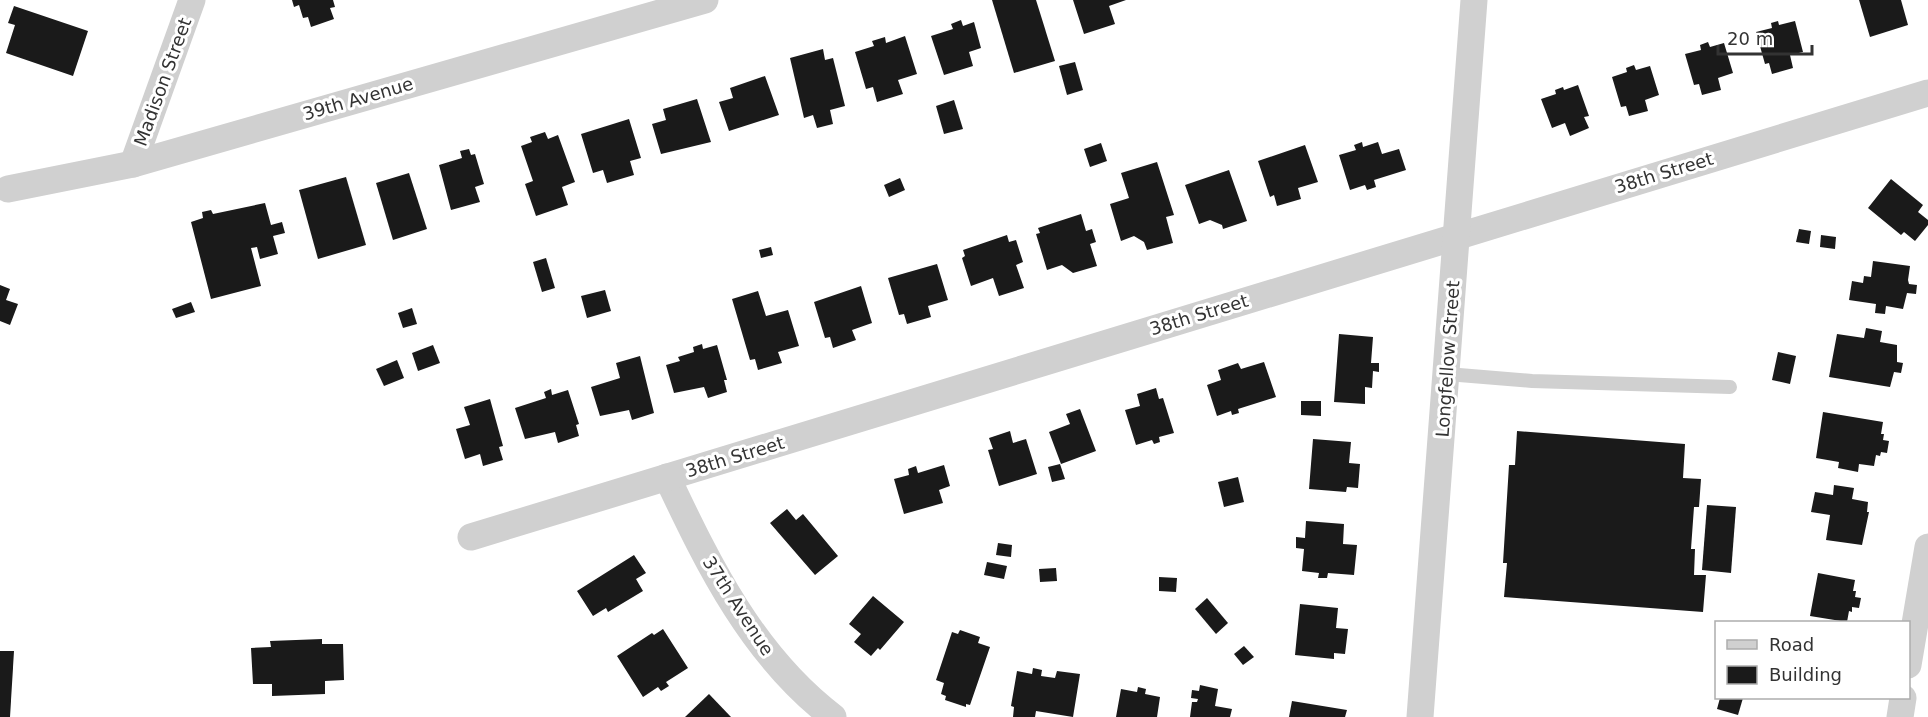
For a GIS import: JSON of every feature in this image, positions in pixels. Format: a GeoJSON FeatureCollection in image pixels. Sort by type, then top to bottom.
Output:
{"type":"FeatureCollection","features":[{"type":"Feature","properties":{"kind":"street","name":"Madison Street"},"geometry":{"type":"LineString","coordinates":[[133,165],[192,0]]}},
{"type":"Feature","properties":{"kind":"street","name":"39th Avenue"},"geometry":{"type":"LineString","coordinates":[[8,189],[133,165],[705,0]]}},
{"type":"Feature","properties":{"kind":"street","name":"Longfellow Street"},"geometry":{"type":"LineString","coordinates":[[1420,717],[1474,0]]}},
{"type":"Feature","properties":{"kind":"street","name":"38th Street"},"geometry":{"type":"LineString","coordinates":[[471,537],[1928,93]]}},
{"type":"Feature","properties":{"kind":"street","name":"37th Avenue"},"geometry":{"type":"LineString","coordinates":[[667,477],[716,578],[743,620],[777,665],[833,717]]}},
{"type":"Feature","properties":{"kind":"street"},"geometry":{"type":"LineString","coordinates":[[1910,653],[1928,547]]}},
{"type":"Feature","properties":{"kind":"street"},"geometry":{"type":"LineString","coordinates":[[1900,717],[1903,699]]}},
{"type":"Feature","properties":{"kind":"lane"},"geometry":{"type":"LineString","coordinates":[[1447,374],[1532,381],[1730,387]]}},
{"type":"Feature","properties":{"kind":"building"},"geometry":{"type":"Polygon","coordinates":[[[292,0],[333,0],[335,7],[330,8],[334,19],[311,27],[308,17],[303,18],[299,5],[294,7],[292,0]]]}},
{"type":"Feature","properties":{"kind":"building"},"geometry":{"type":"Polygon","coordinates":[[[992,0],[1036,0],[1055,61],[1014,73],[992,0]]]}},
{"type":"Feature","properties":{"kind":"building"},"geometry":{"type":"Polygon","coordinates":[[[1073,0],[1126,0],[1109,6],[1115,24],[1084,34],[1073,0]]]}},
{"type":"Feature","properties":{"kind":"building"},"geometry":{"type":"Polygon","coordinates":[[[1859,0],[1901,0],[1908,25],[1870,37],[1859,0]]]}},
{"type":"Feature","properties":{"kind":"building"},"geometry":{"type":"Polygon","coordinates":[[[14,6],[88,31],[73,76],[6,53],[15,25],[8,23],[14,6]]]}},
{"type":"Feature","properties":{"kind":"building"},"geometry":{"type":"Polygon","coordinates":[[[961,20],[963,26],[974,22],[981,48],[969,52],[973,66],[944,75],[931,36],[953,29],[951,24],[961,20]]]}},
{"type":"Feature","properties":{"kind":"building"},"geometry":{"type":"Polygon","coordinates":[[[1778,21],[1779,25],[1795,21],[1803,52],[1790,55],[1793,68],[1772,74],[1769,63],[1765,64],[1756,32],[1772,28],[1771,23],[1778,21]]]}},
{"type":"Feature","properties":{"kind":"building"},"geometry":{"type":"Polygon","coordinates":[[[905,36],[917,74],[898,80],[903,94],[877,102],[873,87],[866,89],[855,52],[874,46],[872,41],[885,37],[886,43],[905,36]]]}},
{"type":"Feature","properties":{"kind":"building"},"geometry":{"type":"Polygon","coordinates":[[[1708,42],[1710,47],[1724,43],[1733,73],[1718,78],[1721,90],[1702,95],[1699,84],[1694,85],[1685,54],[1701,50],[1700,45],[1708,42]]]}},
{"type":"Feature","properties":{"kind":"building"},"geometry":{"type":"Polygon","coordinates":[[[823,49],[825,60],[833,58],[845,106],[830,110],[833,124],[817,128],[813,115],[804,118],[790,58],[823,49]]]}},
{"type":"Feature","properties":{"kind":"building"},"geometry":{"type":"Polygon","coordinates":[[[1075,62],[1083,90],[1067,95],[1059,66],[1075,62]]]}},
{"type":"Feature","properties":{"kind":"building"},"geometry":{"type":"Polygon","coordinates":[[[1634,65],[1636,70],[1650,66],[1659,95],[1645,100],[1648,111],[1629,116],[1626,106],[1621,107],[1612,77],[1627,72],[1626,68],[1634,65]]]}},
{"type":"Feature","properties":{"kind":"building"},"geometry":{"type":"Polygon","coordinates":[[[765,76],[779,115],[729,131],[719,102],[733,98],[730,88],[765,76]]]}},
{"type":"Feature","properties":{"kind":"building"},"geometry":{"type":"Polygon","coordinates":[[[1578,85],[1589,116],[1584,117],[1589,128],[1570,136],[1565,123],[1552,128],[1541,99],[1556,94],[1555,90],[1563,87],[1564,90],[1578,85]]]}},
{"type":"Feature","properties":{"kind":"building"},"geometry":{"type":"Polygon","coordinates":[[[697,99],[711,142],[661,154],[652,124],[666,120],[663,109],[697,99]]]}},
{"type":"Feature","properties":{"kind":"building"},"geometry":{"type":"Polygon","coordinates":[[[954,100],[963,129],[944,134],[936,106],[954,100]]]}},
{"type":"Feature","properties":{"kind":"building"},"geometry":{"type":"Polygon","coordinates":[[[629,119],[641,158],[630,161],[634,175],[607,183],[603,170],[593,173],[581,134],[629,119]]]}},
{"type":"Feature","properties":{"kind":"building"},"geometry":{"type":"Polygon","coordinates":[[[545,132],[548,139],[558,135],[575,182],[562,187],[568,205],[536,216],[525,184],[533,181],[521,146],[532,142],[530,137],[545,132]]]}},
{"type":"Feature","properties":{"kind":"building"},"geometry":{"type":"Polygon","coordinates":[[[1362,142],[1363,147],[1378,142],[1382,154],[1399,149],[1406,170],[1374,180],[1376,187],[1367,190],[1365,185],[1350,190],[1339,155],[1356,150],[1354,145],[1362,142]]]}},
{"type":"Feature","properties":{"kind":"building"},"geometry":{"type":"Polygon","coordinates":[[[1101,143],[1107,161],[1090,167],[1084,149],[1101,143]]]}},
{"type":"Feature","properties":{"kind":"building"},"geometry":{"type":"Polygon","coordinates":[[[1305,145],[1318,182],[1298,188],[1301,199],[1277,206],[1274,195],[1270,197],[1258,161],[1305,145]]]}},
{"type":"Feature","properties":{"kind":"building"},"geometry":{"type":"Polygon","coordinates":[[[469,149],[471,155],[475,154],[484,184],[475,187],[480,202],[451,210],[439,165],[462,158],[460,151],[469,149]]]}},
{"type":"Feature","properties":{"kind":"building"},"geometry":{"type":"Polygon","coordinates":[[[1157,162],[1174,215],[1166,217],[1173,243],[1147,250],[1144,242],[1134,236],[1121,241],[1110,204],[1129,198],[1121,173],[1157,162]]]}},
{"type":"Feature","properties":{"kind":"building"},"geometry":{"type":"Polygon","coordinates":[[[1229,170],[1247,221],[1223,229],[1222,225],[1210,220],[1199,224],[1185,185],[1229,170]]]}},
{"type":"Feature","properties":{"kind":"building"},"geometry":{"type":"Polygon","coordinates":[[[409,173],[427,229],[393,240],[376,183],[409,173]]]}},
{"type":"Feature","properties":{"kind":"building"},"geometry":{"type":"Polygon","coordinates":[[[346,177],[366,245],[318,259],[299,190],[346,177]]]}},
{"type":"Feature","properties":{"kind":"building"},"geometry":{"type":"Polygon","coordinates":[[[900,178],[905,190],[889,197],[884,185],[900,178]]]}},
{"type":"Feature","properties":{"kind":"building"},"geometry":{"type":"Polygon","coordinates":[[[1891,179],[1923,205],[1918,212],[1928,220],[1928,225],[1915,241],[1904,232],[1901,235],[1868,208],[1891,179]]]}},
{"type":"Feature","properties":{"kind":"building"},"geometry":{"type":"Polygon","coordinates":[[[265,203],[271,225],[282,222],[285,233],[273,236],[278,254],[260,259],[257,247],[251,248],[261,286],[211,299],[191,222],[203,218],[202,212],[211,210],[213,214],[265,203]]]}},
{"type":"Feature","properties":{"kind":"building"},"geometry":{"type":"Polygon","coordinates":[[[1081,214],[1086,231],[1092,229],[1096,242],[1090,244],[1097,266],[1073,273],[1062,265],[1047,270],[1036,234],[1040,233],[1038,228],[1081,214]]]}},
{"type":"Feature","properties":{"kind":"building"},"geometry":{"type":"Polygon","coordinates":[[[1799,229],[1811,231],[1809,244],[1796,242],[1799,229]]]}},
{"type":"Feature","properties":{"kind":"building"},"geometry":{"type":"Polygon","coordinates":[[[1007,235],[1009,242],[1016,240],[1023,262],[1016,265],[1024,288],[999,296],[993,278],[971,286],[962,258],[965,256],[963,250],[1007,235]]]}},
{"type":"Feature","properties":{"kind":"building"},"geometry":{"type":"Polygon","coordinates":[[[1821,235],[1836,237],[1835,249],[1820,247],[1821,235]]]}},
{"type":"Feature","properties":{"kind":"building"},"geometry":{"type":"Polygon","coordinates":[[[771,247],[773,255],[761,258],[759,250],[771,247]]]}},
{"type":"Feature","properties":{"kind":"building"},"geometry":{"type":"Polygon","coordinates":[[[546,258],[555,288],[542,292],[533,262],[546,258]]]}},
{"type":"Feature","properties":{"kind":"building"},"geometry":{"type":"Polygon","coordinates":[[[1873,261],[1910,266],[1908,280],[1909,284],[1917,285],[1916,294],[1907,293],[1903,309],[1886,306],[1885,314],[1875,313],[1876,304],[1849,300],[1852,281],[1863,283],[1864,276],[1871,277],[1873,261]]]}},
{"type":"Feature","properties":{"kind":"building"},"geometry":{"type":"Polygon","coordinates":[[[937,264],[948,300],[928,306],[931,317],[907,324],[904,314],[899,315],[888,278],[937,264]]]}},
{"type":"Feature","properties":{"kind":"building"},"geometry":{"type":"Polygon","coordinates":[[[0,285],[10,289],[6,300],[18,304],[10,325],[0,321],[0,285]]]}},
{"type":"Feature","properties":{"kind":"building"},"geometry":{"type":"Polygon","coordinates":[[[861,286],[872,323],[852,330],[856,340],[833,348],[830,337],[825,338],[814,302],[861,286]]]}},
{"type":"Feature","properties":{"kind":"building"},"geometry":{"type":"Polygon","coordinates":[[[605,290],[611,311],[587,318],[581,296],[605,290]]]}},
{"type":"Feature","properties":{"kind":"building"},"geometry":{"type":"Polygon","coordinates":[[[758,291],[766,316],[788,310],[799,346],[778,352],[782,363],[758,370],[755,359],[750,360],[732,299],[758,291]]]}},
{"type":"Feature","properties":{"kind":"building"},"geometry":{"type":"Polygon","coordinates":[[[191,302],[195,312],[176,318],[172,309],[191,302]]]}},
{"type":"Feature","properties":{"kind":"building"},"geometry":{"type":"Polygon","coordinates":[[[412,308],[417,324],[403,328],[398,313],[412,308]]]}},
{"type":"Feature","properties":{"kind":"building"},"geometry":{"type":"Polygon","coordinates":[[[1866,328],[1882,331],[1880,342],[1897,345],[1897,362],[1903,363],[1901,373],[1894,372],[1890,387],[1829,377],[1837,334],[1864,338],[1866,328]]]}},
{"type":"Feature","properties":{"kind":"building"},"geometry":{"type":"Polygon","coordinates":[[[1339,334],[1373,337],[1371,363],[1379,363],[1379,372],[1373,371],[1372,388],[1365,387],[1365,404],[1334,402],[1339,334]]]}},
{"type":"Feature","properties":{"kind":"building"},"geometry":{"type":"Polygon","coordinates":[[[702,344],[703,349],[717,345],[727,380],[724,380],[727,392],[708,398],[704,387],[674,393],[666,365],[680,361],[678,357],[694,352],[693,347],[702,344]]]}},
{"type":"Feature","properties":{"kind":"building"},"geometry":{"type":"Polygon","coordinates":[[[433,345],[440,363],[418,371],[412,353],[433,345]]]}},
{"type":"Feature","properties":{"kind":"building"},"geometry":{"type":"Polygon","coordinates":[[[1778,352],[1796,356],[1790,384],[1772,380],[1778,352]]]}},
{"type":"Feature","properties":{"kind":"building"},"geometry":{"type":"Polygon","coordinates":[[[640,356],[654,413],[632,420],[629,410],[600,416],[591,387],[620,378],[616,363],[640,356]]]}},
{"type":"Feature","properties":{"kind":"building"},"geometry":{"type":"Polygon","coordinates":[[[397,360],[404,378],[384,386],[376,369],[397,360]]]}},
{"type":"Feature","properties":{"kind":"building"},"geometry":{"type":"Polygon","coordinates":[[[1264,362],[1276,397],[1238,409],[1239,413],[1232,415],[1231,411],[1217,416],[1207,385],[1221,380],[1218,370],[1238,363],[1241,369],[1264,362]]]}},
{"type":"Feature","properties":{"kind":"building"},"geometry":{"type":"Polygon","coordinates":[[[1156,388],[1159,399],[1163,398],[1174,433],[1159,437],[1160,442],[1154,444],[1152,440],[1136,445],[1125,410],[1140,406],[1137,394],[1156,388]]]}},
{"type":"Feature","properties":{"kind":"building"},"geometry":{"type":"Polygon","coordinates":[[[551,389],[552,395],[568,390],[579,424],[576,425],[579,436],[558,443],[555,432],[525,439],[515,408],[546,398],[544,392],[551,389]]]}},
{"type":"Feature","properties":{"kind":"building"},"geometry":{"type":"Polygon","coordinates":[[[490,399],[503,446],[499,447],[503,460],[483,466],[480,454],[465,459],[456,429],[470,425],[464,407],[490,399]]]}},
{"type":"Feature","properties":{"kind":"building"},"geometry":{"type":"Polygon","coordinates":[[[1301,401],[1321,401],[1321,416],[1301,415],[1301,401]]]}},
{"type":"Feature","properties":{"kind":"building"},"geometry":{"type":"Polygon","coordinates":[[[1080,409],[1096,451],[1061,464],[1049,432],[1070,424],[1066,414],[1080,409]]]}},
{"type":"Feature","properties":{"kind":"building"},"geometry":{"type":"Polygon","coordinates":[[[1823,412],[1883,422],[1881,434],[1884,434],[1883,440],[1889,441],[1887,453],[1881,452],[1880,456],[1876,455],[1874,466],[1859,464],[1858,472],[1838,468],[1839,462],[1816,458],[1823,412]]]}},
{"type":"Feature","properties":{"kind":"building"},"geometry":{"type":"Polygon","coordinates":[[[1010,431],[1013,443],[1026,439],[1037,474],[999,486],[988,450],[993,449],[989,438],[1010,431]]]}},
{"type":"Feature","properties":{"kind":"building"},"geometry":{"type":"Polygon","coordinates":[[[1517,431],[1685,444],[1683,478],[1701,479],[1699,507],[1694,507],[1691,549],[1695,549],[1694,575],[1706,575],[1703,612],[1504,597],[1507,563],[1503,563],[1509,465],[1515,465],[1517,431]]]}},
{"type":"Feature","properties":{"kind":"building"},"geometry":{"type":"Polygon","coordinates":[[[1313,439],[1351,442],[1349,463],[1360,464],[1358,488],[1347,487],[1346,492],[1309,489],[1313,439]]]}},
{"type":"Feature","properties":{"kind":"building"},"geometry":{"type":"Polygon","coordinates":[[[1060,464],[1065,479],[1052,482],[1048,467],[1060,464]]]}},
{"type":"Feature","properties":{"kind":"building"},"geometry":{"type":"Polygon","coordinates":[[[944,465],[950,486],[939,490],[943,503],[904,514],[894,479],[909,475],[908,469],[916,466],[918,473],[944,465]]]}},
{"type":"Feature","properties":{"kind":"building"},"geometry":{"type":"Polygon","coordinates":[[[1238,477],[1244,502],[1224,507],[1218,482],[1238,477]]]}},
{"type":"Feature","properties":{"kind":"building"},"geometry":{"type":"Polygon","coordinates":[[[1834,485],[1854,488],[1852,499],[1868,502],[1867,512],[1869,512],[1862,545],[1826,540],[1830,515],[1811,512],[1815,492],[1833,495],[1834,485]]]}},
{"type":"Feature","properties":{"kind":"building"},"geometry":{"type":"Polygon","coordinates":[[[1707,505],[1736,507],[1731,573],[1702,570],[1707,505]]]}},
{"type":"Feature","properties":{"kind":"building"},"geometry":{"type":"Polygon","coordinates":[[[787,509],[796,520],[803,514],[838,556],[815,575],[770,523],[787,509]]]}},
{"type":"Feature","properties":{"kind":"building"},"geometry":{"type":"Polygon","coordinates":[[[1306,521],[1344,524],[1343,544],[1357,545],[1354,575],[1328,573],[1327,578],[1318,578],[1319,573],[1302,571],[1304,549],[1296,548],[1296,537],[1305,538],[1306,521]]]}},
{"type":"Feature","properties":{"kind":"building"},"geometry":{"type":"Polygon","coordinates":[[[998,543],[1012,545],[1011,557],[996,555],[998,543]]]}},
{"type":"Feature","properties":{"kind":"building"},"geometry":{"type":"Polygon","coordinates":[[[634,555],[646,573],[636,579],[643,591],[608,612],[606,608],[593,616],[577,591],[634,555]]]}},
{"type":"Feature","properties":{"kind":"building"},"geometry":{"type":"Polygon","coordinates":[[[987,562],[1007,566],[1004,579],[984,575],[987,562]]]}},
{"type":"Feature","properties":{"kind":"building"},"geometry":{"type":"Polygon","coordinates":[[[1056,568],[1057,581],[1040,582],[1039,569],[1056,568]]]}},
{"type":"Feature","properties":{"kind":"building"},"geometry":{"type":"Polygon","coordinates":[[[1818,573],[1855,580],[1853,591],[1856,591],[1855,597],[1861,598],[1859,608],[1852,607],[1852,612],[1849,611],[1847,621],[1810,616],[1818,573]]]}},
{"type":"Feature","properties":{"kind":"building"},"geometry":{"type":"Polygon","coordinates":[[[1159,577],[1177,578],[1176,592],[1159,591],[1159,577]]]}},
{"type":"Feature","properties":{"kind":"building"},"geometry":{"type":"Polygon","coordinates":[[[873,596],[904,622],[880,650],[878,648],[871,656],[854,642],[861,634],[849,624],[873,596]]]}},
{"type":"Feature","properties":{"kind":"building"},"geometry":{"type":"Polygon","coordinates":[[[1207,598],[1228,623],[1216,634],[1195,609],[1207,598]]]}},
{"type":"Feature","properties":{"kind":"building"},"geometry":{"type":"Polygon","coordinates":[[[1300,604],[1338,608],[1336,628],[1348,629],[1345,654],[1334,653],[1334,659],[1295,655],[1300,604]]]}},
{"type":"Feature","properties":{"kind":"building"},"geometry":{"type":"Polygon","coordinates":[[[663,629],[688,668],[666,682],[669,686],[661,691],[658,687],[643,697],[617,656],[652,633],[654,635],[663,629]]]}},
{"type":"Feature","properties":{"kind":"building"},"geometry":{"type":"Polygon","coordinates":[[[960,630],[980,637],[978,643],[990,647],[970,705],[966,704],[966,707],[945,700],[946,696],[941,694],[944,683],[936,680],[952,632],[958,634],[960,630]]]}},
{"type":"Feature","properties":{"kind":"building"},"geometry":{"type":"Polygon","coordinates":[[[322,639],[322,644],[343,644],[344,680],[325,681],[325,694],[272,696],[272,684],[253,684],[251,648],[271,647],[270,641],[322,639]]]}},
{"type":"Feature","properties":{"kind":"building"},"geometry":{"type":"Polygon","coordinates":[[[1244,646],[1254,657],[1243,665],[1234,654],[1244,646]]]}},
{"type":"Feature","properties":{"kind":"building"},"geometry":{"type":"Polygon","coordinates":[[[0,651],[14,651],[10,717],[0,717],[0,651]]]}},
{"type":"Feature","properties":{"kind":"building"},"geometry":{"type":"Polygon","coordinates":[[[1033,668],[1042,670],[1041,676],[1055,678],[1057,671],[1080,674],[1073,717],[1036,711],[1035,717],[1013,717],[1014,707],[1011,706],[1017,671],[1032,674],[1033,668]]]}},
{"type":"Feature","properties":{"kind":"building"},"geometry":{"type":"Polygon","coordinates":[[[1200,685],[1218,689],[1215,706],[1232,709],[1230,717],[1190,717],[1192,702],[1197,702],[1198,699],[1191,698],[1192,690],[1199,691],[1200,685]]]}},
{"type":"Feature","properties":{"kind":"building"},"geometry":{"type":"Polygon","coordinates":[[[1138,687],[1146,689],[1145,694],[1160,697],[1157,717],[1116,717],[1121,689],[1137,692],[1138,687]]]}},
{"type":"Feature","properties":{"kind":"building"},"geometry":{"type":"Polygon","coordinates":[[[709,694],[731,717],[685,717],[709,694]]]}},
{"type":"Feature","properties":{"kind":"building"},"geometry":{"type":"Polygon","coordinates":[[[1720,699],[1743,699],[1738,715],[1717,709],[1720,699]]]}},
{"type":"Feature","properties":{"kind":"building"},"geometry":{"type":"Polygon","coordinates":[[[1292,701],[1347,710],[1345,717],[1289,717],[1292,701]]]}}]}
